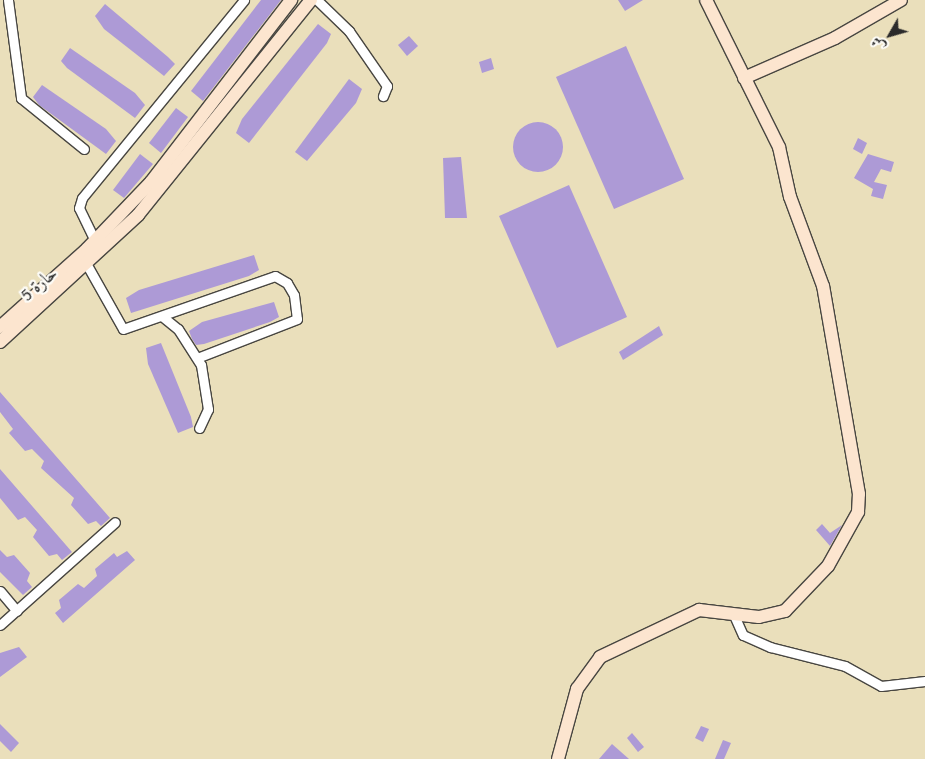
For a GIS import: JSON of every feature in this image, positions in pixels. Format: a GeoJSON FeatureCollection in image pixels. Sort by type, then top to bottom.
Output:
{"type":"FeatureCollection","features":[{"type":"Feature","properties":{"kind":"street"},"geometry":{"type":"LineString","coordinates":[[8,0],[21,98],[84,149]]}},
{"type":"Feature","properties":{"kind":"street"},"geometry":{"type":"LineString","coordinates":[[98,246],[80,208],[82,198],[244,0]]}},
{"type":"Feature","properties":{"kind":"street"},"geometry":{"type":"LineString","coordinates":[[98,246],[173,156],[291,0]]}},
{"type":"Feature","properties":{"kind":"street"},"geometry":{"type":"LineString","coordinates":[[98,246],[161,190],[311,0]]}},
{"type":"Feature","properties":{"kind":"street"},"geometry":{"type":"LineString","coordinates":[[317,0],[349,31],[387,86],[383,96]]}},
{"type":"Feature","properties":{"kind":"street"},"geometry":{"type":"LineString","coordinates":[[558,759],[579,684],[600,657],[690,612],[708,609],[768,617],[793,606],[849,536],[860,503],[823,286],[790,197],[782,155],[706,0]]}},
{"type":"Feature","properties":{"kind":"street"},"geometry":{"type":"LineString","coordinates":[[744,78],[835,38],[900,0]]}},
{"type":"Feature","properties":{"kind":"street","name":"حارة 5"},"geometry":{"type":"LineString","coordinates":[[0,342],[87,265],[98,246]]}},
{"type":"Feature","properties":{"kind":"street","name":"حارة 5"},"geometry":{"type":"LineString","coordinates":[[0,327],[98,246]]}},
{"type":"Feature","properties":{"kind":"street"},"geometry":{"type":"LineString","coordinates":[[87,265],[123,329],[275,276],[287,283],[294,295],[297,319],[197,358]]}},
{"type":"Feature","properties":{"kind":"street"},"geometry":{"type":"LineString","coordinates":[[163,316],[176,326],[197,358],[208,409],[199,428]]}},
{"type":"Feature","properties":{"kind":"street"},"geometry":{"type":"LineString","coordinates":[[0,626],[115,522]]}},
{"type":"Feature","properties":{"kind":"street"},"geometry":{"type":"LineString","coordinates":[[0,591],[17,611]]}},
{"type":"Feature","properties":{"kind":"street"},"geometry":{"type":"LineString","coordinates":[[733,613],[743,635],[770,648],[845,666],[881,686],[925,681]]}},
{"type":"Feature","properties":{"kind":"building"},"geometry":{"type":"Polygon","coordinates":[[[261,0],[281,0],[203,101],[191,91],[261,0]]]}},
{"type":"Feature","properties":{"kind":"building"},"geometry":{"type":"Polygon","coordinates":[[[618,0],[643,0],[625,11],[618,0]]]}},
{"type":"Feature","properties":{"kind":"building"},"geometry":{"type":"Polygon","coordinates":[[[105,4],[175,64],[164,76],[104,29],[95,16],[105,4]]]}},
{"type":"Feature","properties":{"kind":"building"},"geometry":{"type":"Polygon","coordinates":[[[318,24],[331,34],[327,43],[249,143],[236,133],[242,119],[318,24]]]}},
{"type":"Feature","properties":{"kind":"building"},"geometry":{"type":"Polygon","coordinates":[[[409,36],[418,46],[407,56],[398,45],[409,36]]]}},
{"type":"Feature","properties":{"kind":"building"},"geometry":{"type":"Polygon","coordinates":[[[626,46],[684,179],[614,209],[556,77],[626,46]]]}},
{"type":"Feature","properties":{"kind":"building"},"geometry":{"type":"Polygon","coordinates":[[[70,48],[135,93],[145,105],[135,118],[67,68],[61,61],[70,48]]]}},
{"type":"Feature","properties":{"kind":"building"},"geometry":{"type":"Polygon","coordinates":[[[491,58],[494,69],[482,73],[479,62],[491,58]]]}},
{"type":"Feature","properties":{"kind":"building"},"geometry":{"type":"Polygon","coordinates":[[[349,79],[362,89],[356,103],[307,161],[295,152],[349,79]]]}},
{"type":"Feature","properties":{"kind":"building"},"geometry":{"type":"Polygon","coordinates":[[[42,85],[106,129],[116,141],[106,154],[39,105],[33,97],[42,85]]]}},
{"type":"Feature","properties":{"kind":"building"},"geometry":{"type":"Polygon","coordinates":[[[176,108],[188,117],[161,153],[149,143],[176,108]]]}},
{"type":"Feature","properties":{"kind":"building"},"geometry":{"type":"Polygon","coordinates":[[[543,122],[556,129],[562,137],[562,157],[556,165],[548,171],[533,172],[520,165],[514,157],[513,142],[520,129],[528,123],[543,122]]]}},
{"type":"Feature","properties":{"kind":"building"},"geometry":{"type":"Polygon","coordinates":[[[858,138],[867,143],[862,154],[853,149],[858,138]]]}},
{"type":"Feature","properties":{"kind":"building"},"geometry":{"type":"Polygon","coordinates":[[[140,154],[153,164],[124,198],[113,190],[140,154]]]}},
{"type":"Feature","properties":{"kind":"building"},"geometry":{"type":"Polygon","coordinates":[[[868,154],[894,162],[891,172],[881,169],[874,182],[887,185],[883,199],[871,196],[873,189],[854,178],[868,154]]]}},
{"type":"Feature","properties":{"kind":"building"},"geometry":{"type":"Polygon","coordinates":[[[461,157],[467,218],[445,218],[443,158],[461,157]]]}},
{"type":"Feature","properties":{"kind":"building"},"geometry":{"type":"Polygon","coordinates":[[[569,185],[627,317],[557,348],[499,216],[569,185]]]}},
{"type":"Feature","properties":{"kind":"building"},"geometry":{"type":"Polygon","coordinates":[[[254,255],[259,270],[249,276],[131,313],[126,298],[139,290],[254,255]]]}},
{"type":"Feature","properties":{"kind":"building"},"geometry":{"type":"Polygon","coordinates":[[[274,302],[279,317],[270,322],[204,344],[196,345],[192,339],[189,331],[202,322],[274,302]]]}},
{"type":"Feature","properties":{"kind":"building"},"geometry":{"type":"Polygon","coordinates":[[[659,326],[663,335],[623,360],[619,352],[659,326]]]}},
{"type":"Feature","properties":{"kind":"building"},"geometry":{"type":"Polygon","coordinates":[[[161,343],[191,417],[193,427],[178,433],[148,364],[146,348],[161,343]]]}},
{"type":"Feature","properties":{"kind":"building"},"geometry":{"type":"Polygon","coordinates":[[[0,392],[110,518],[101,526],[96,521],[88,524],[71,505],[74,498],[41,468],[44,461],[32,449],[25,451],[9,433],[13,429],[0,412],[0,392]]]}},
{"type":"Feature","properties":{"kind":"building"},"geometry":{"type":"Polygon","coordinates":[[[0,469],[72,552],[62,560],[57,554],[49,556],[33,537],[37,530],[25,517],[18,520],[0,498],[0,469]]]}},
{"type":"Feature","properties":{"kind":"building"},"geometry":{"type":"Polygon","coordinates":[[[822,524],[830,533],[842,525],[830,546],[816,530],[822,524]]]}},
{"type":"Feature","properties":{"kind":"building"},"geometry":{"type":"Polygon","coordinates":[[[0,550],[7,557],[14,555],[30,573],[27,581],[32,587],[23,595],[0,572],[0,550]]]}},
{"type":"Feature","properties":{"kind":"building"},"geometry":{"type":"Polygon","coordinates":[[[127,551],[135,560],[63,623],[55,613],[61,608],[59,600],[78,584],[84,588],[97,576],[95,569],[114,553],[117,557],[127,551]]]}},
{"type":"Feature","properties":{"kind":"building"},"geometry":{"type":"Polygon","coordinates":[[[19,647],[27,657],[0,677],[0,653],[19,647]]]}},
{"type":"Feature","properties":{"kind":"building"},"geometry":{"type":"Polygon","coordinates":[[[0,724],[19,743],[11,752],[0,741],[0,724]]]}},
{"type":"Feature","properties":{"kind":"building"},"geometry":{"type":"Polygon","coordinates":[[[701,726],[709,729],[703,742],[695,738],[701,726]]]}},
{"type":"Feature","properties":{"kind":"building"},"geometry":{"type":"Polygon","coordinates":[[[632,733],[644,747],[638,752],[627,738],[632,733]]]}},
{"type":"Feature","properties":{"kind":"building"},"geometry":{"type":"Polygon","coordinates":[[[723,740],[731,743],[724,759],[715,759],[723,740]]]}},
{"type":"Feature","properties":{"kind":"building"},"geometry":{"type":"Polygon","coordinates":[[[612,744],[629,759],[599,759],[612,744]]]}}]}
